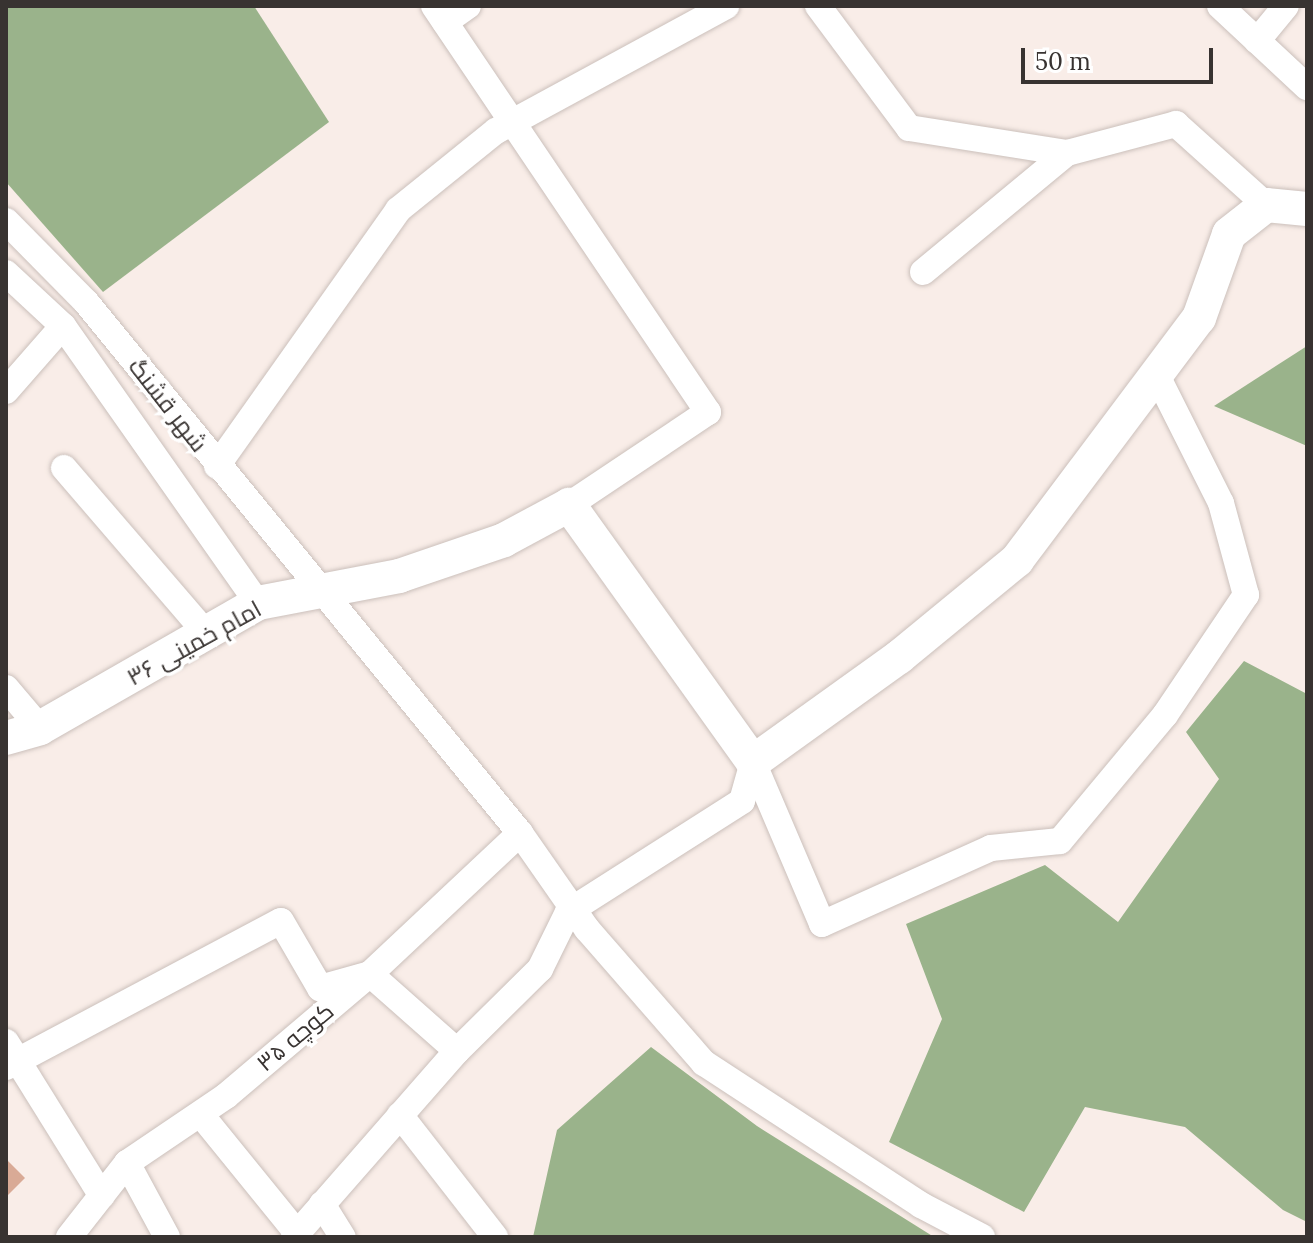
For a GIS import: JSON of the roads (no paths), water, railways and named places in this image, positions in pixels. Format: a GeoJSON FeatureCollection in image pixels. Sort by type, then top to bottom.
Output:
{"type":"FeatureCollection","features":[{"type":"Feature","properties":{"kind":"street"},"geometry":{"type":"LineString","coordinates":[[468,6],[440,14],[708,412],[569,505],[753,762],[822,924],[991,848],[1060,841],[1165,715],[1246,595],[1221,503],[1157,376]]}},
{"type":"Feature","properties":{"kind":"street"},"geometry":{"type":"LineString","coordinates":[[217,466],[398,210],[512,123],[726,6]]}},
{"type":"Feature","properties":{"kind":"street"},"geometry":{"type":"LineString","coordinates":[[818,6],[909,128],[1067,153],[1176,124],[1266,205],[1307,209]]}},
{"type":"Feature","properties":{"kind":"street"},"geometry":{"type":"LineString","coordinates":[[1220,6],[1307,87]]}},
{"type":"Feature","properties":{"kind":"street"},"geometry":{"type":"LineString","coordinates":[[1257,41],[1286,6]]}},
{"type":"Feature","properties":{"kind":"street"},"geometry":{"type":"LineString","coordinates":[[923,272],[1067,153]]}},
{"type":"Feature","properties":{"kind":"street"},"geometry":{"type":"LineString","coordinates":[[202,1116],[296,1235],[457,1051],[540,969],[573,909],[742,801],[753,762],[899,657],[1017,560],[1199,318],[1229,234],[1266,205]]}},
{"type":"Feature","properties":{"kind":"street","name":"شهر قشنگ"},"geometry":{"type":"LineString","coordinates":[[6,221],[86,302],[520,833],[573,909],[704,1063],[921,1205],[982,1237]]}},
{"type":"Feature","properties":{"kind":"street"},"geometry":{"type":"LineString","coordinates":[[6,273],[63,326],[258,603]]}},
{"type":"Feature","properties":{"kind":"street"},"geometry":{"type":"LineString","coordinates":[[6,391],[63,326]]}},
{"type":"Feature","properties":{"kind":"street"},"geometry":{"type":"LineString","coordinates":[[64,468],[206,633]]}},
{"type":"Feature","properties":{"kind":"street","name":"۳۶ امام خمینی"},"geometry":{"type":"LineString","coordinates":[[6,738],[40,728],[258,603],[324,594],[399,576],[504,540],[569,505]]}},
{"type":"Feature","properties":{"kind":"street"},"geometry":{"type":"LineString","coordinates":[[6,688],[40,728]]}},
{"type":"Feature","properties":{"kind":"street","name":"کوچه ۳۵"},"geometry":{"type":"LineString","coordinates":[[69,1237],[127,1163],[202,1116],[370,974],[520,833]]}},
{"type":"Feature","properties":{"kind":"street"},"geometry":{"type":"LineString","coordinates":[[102,1196],[10,1057],[281,921],[320,988],[370,974],[457,1051]]}},
{"type":"Feature","properties":{"kind":"street"},"geometry":{"type":"LineString","coordinates":[[400,1115],[495,1237]]}},
{"type":"Feature","properties":{"kind":"street"},"geometry":{"type":"LineString","coordinates":[[127,1163],[167,1237]]}},
{"type":"Feature","properties":{"kind":"street"},"geometry":{"type":"LineString","coordinates":[[322,1204],[343,1237]]}}]}
